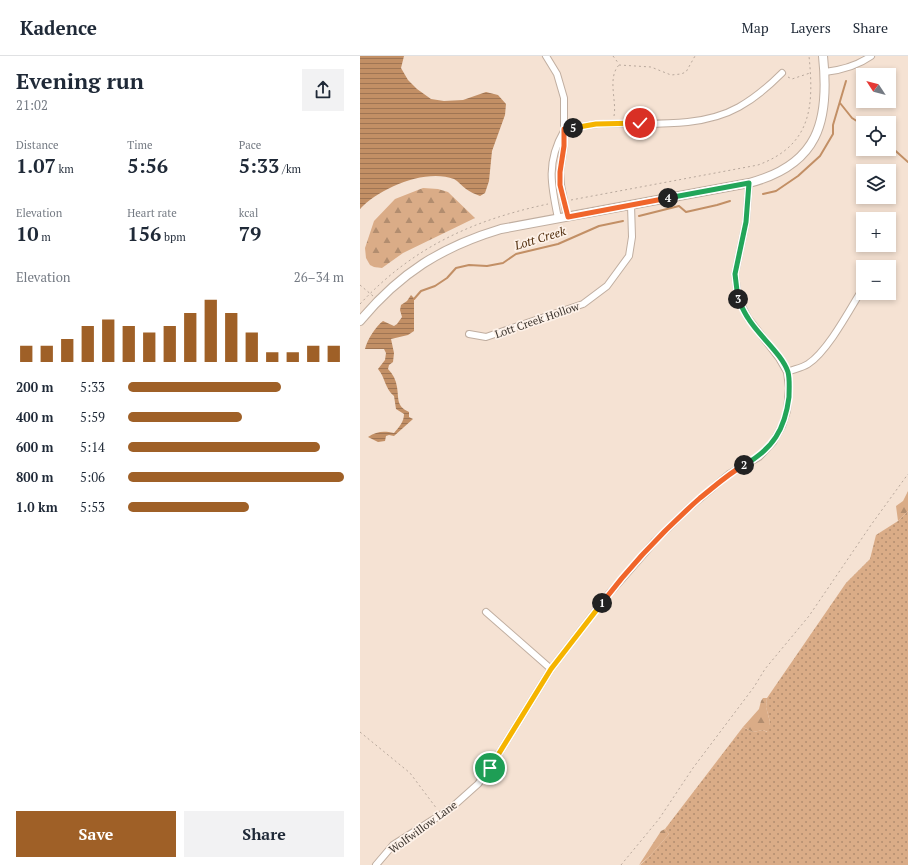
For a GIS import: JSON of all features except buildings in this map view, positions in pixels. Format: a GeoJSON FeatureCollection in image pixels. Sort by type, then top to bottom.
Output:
{"type":"FeatureCollection","features":[{"type":"Feature","properties":{"kind":"street"},"geometry":{"type":"LineString","coordinates":[[546,56],[557,74],[564,98],[564,146],[560,172],[568,217]]}},
{"type":"Feature","properties":{"kind":"street"},"geometry":{"type":"LineString","coordinates":[[360,321],[392,287],[418,266],[458,243],[501,229],[749,183],[782,171],[795,162],[814,138],[821,122],[824,108],[825,72],[823,56]]}},
{"type":"Feature","properties":{"kind":"street"},"geometry":{"type":"LineString","coordinates":[[825,72],[844,69],[871,56]]}},
{"type":"Feature","properties":{"kind":"street"},"geometry":{"type":"LineString","coordinates":[[564,129],[596,124],[682,123],[712,118],[738,108],[766,89],[782,74]]}},
{"type":"Feature","properties":{"kind":"street"},"geometry":{"type":"LineString","coordinates":[[558,218],[551,185],[557,143],[564,129]]}},
{"type":"Feature","properties":{"kind":"street"},"geometry":{"type":"LineString","coordinates":[[749,183],[746,222],[735,274],[738,298],[748,318],[788,372],[808,364],[820,353],[841,324],[856,299]]}},
{"type":"Feature","properties":{"kind":"street","name":"Lott Creek Hollow"},"geometry":{"type":"LineString","coordinates":[[469,334],[486,337],[576,307],[583,304],[607,286],[629,256],[632,237],[630,205]]}},
{"type":"Feature","properties":{"kind":"street","name":"Wolfwillow Lane"},"geometry":{"type":"LineString","coordinates":[[376,865],[393,845],[450,809],[478,784],[490,768],[551,669],[608,595],[654,541],[690,507],[729,474],[759,457],[773,442],[782,426],[787,411],[789,388],[788,372]]}},
{"type":"Feature","properties":{"kind":"street"},"geometry":{"type":"LineString","coordinates":[[486,612],[551,669]]}},
{"type":"Feature","properties":{"kind":"path"},"geometry":{"type":"LineString","coordinates":[[613,56],[619,65]]}},
{"type":"Feature","properties":{"kind":"path"},"geometry":{"type":"LineString","coordinates":[[619,65],[651,67],[671,75],[681,74],[686,72],[695,56]]}},
{"type":"Feature","properties":{"kind":"path"},"geometry":{"type":"LineString","coordinates":[[564,201],[751,166],[771,160],[792,144],[799,135],[809,113],[811,101],[809,56]]}},
{"type":"Feature","properties":{"kind":"path"},"geometry":{"type":"LineString","coordinates":[[614,124],[616,106],[613,90],[613,78],[616,68],[619,65]]}},
{"type":"Feature","properties":{"kind":"path"},"geometry":{"type":"LineString","coordinates":[[782,74],[792,79],[810,73]]}},
{"type":"Feature","properties":{"kind":"path"},"geometry":{"type":"LineString","coordinates":[[360,304],[382,281],[434,244],[470,226],[496,216],[555,202]]}},
{"type":"Feature","properties":{"kind":"path"},"geometry":{"type":"LineString","coordinates":[[360,285],[378,301]]}},
{"type":"Feature","properties":{"kind":"path"},"geometry":{"type":"LineString","coordinates":[[621,865],[659,819],[693,768],[765,669],[809,616],[908,474]]}},
{"type":"Feature","properties":{"kind":"path"},"geometry":{"type":"LineString","coordinates":[[360,732],[410,772],[441,814]]}},
{"type":"Feature","properties":{"kind":"green space"},"geometry":{"type":"Polygon","coordinates":[[[423,188],[438,189],[448,192],[475,218],[403,253],[382,268],[370,265],[366,258],[365,248],[374,221],[395,199],[423,188]]]}},
{"type":"Feature","properties":{"kind":"green space"},"geometry":{"type":"Polygon","coordinates":[[[908,491],[908,511],[898,521],[896,506],[903,501],[908,491]]]}},
{"type":"Feature","properties":{"kind":"green space"},"geometry":{"type":"Polygon","coordinates":[[[908,511],[908,865],[640,865],[669,834],[665,829],[743,727],[753,732],[763,730],[767,732],[770,722],[766,707],[767,698],[846,583],[870,559],[876,535],[898,521],[908,511]]]}},
{"type":"Feature","properties":{"kind":"green space"},"geometry":{"type":"Polygon","coordinates":[[[763,698],[767,698],[766,707],[770,722],[768,732],[763,730],[753,732],[743,727],[759,709],[763,698]]]}},
{"type":"Feature","properties":{"kind":"green space"},"geometry":{"type":"Polygon","coordinates":[[[665,829],[669,834],[650,856],[639,865],[661,831],[665,829]]]}},
{"type":"Feature","properties":{"kind":"shaded area"},"geometry":{"type":"Polygon","coordinates":[[[360,56],[404,56],[401,68],[408,80],[417,89],[431,99],[444,101],[463,100],[486,92],[498,95],[506,104],[505,115],[492,151],[489,181],[485,193],[480,196],[468,190],[454,179],[443,176],[430,176],[417,178],[391,187],[368,201],[360,209],[360,56]]]}},
{"type":"Feature","properties":{"kind":"shaded area"},"geometry":{"type":"Polygon","coordinates":[[[411,295],[414,298],[414,331],[408,335],[391,339],[394,353],[393,362],[389,365],[388,369],[396,382],[400,405],[409,412],[409,417],[413,419],[394,436],[386,436],[385,441],[378,442],[368,437],[381,432],[394,433],[402,422],[404,414],[396,409],[394,396],[389,390],[378,369],[385,360],[386,353],[384,349],[365,349],[372,334],[383,321],[394,326],[397,324],[402,317],[400,310],[401,305],[407,301],[411,295]]]}},
{"type":"Feature","properties":{"kind":"waterway"},"geometry":{"type":"LineString","coordinates":[[763,194],[776,191],[798,176],[820,156],[833,134],[833,125],[846,81]]}},
{"type":"Feature","properties":{"kind":"waterway"},"geometry":{"type":"LineString","coordinates":[[840,103],[852,118],[856,121]]}},
{"type":"Feature","properties":{"kind":"waterway"},"geometry":{"type":"LineString","coordinates":[[896,151],[908,162]]}},
{"type":"Feature","properties":{"kind":"waterway","name":"Lott Creek"},"geometry":{"type":"LineString","coordinates":[[639,216],[679,206],[686,212],[730,201]]}},
{"type":"Feature","properties":{"kind":"waterway","name":"Lott Creek"},"geometry":{"type":"LineString","coordinates":[[414,299],[421,291],[435,286],[447,278],[456,268],[469,265],[487,266],[503,263],[516,254],[558,244],[599,226],[623,221]]}},
{"type":"Feature","properties":{"kind":"route"},"geometry":{"type":"LineString","coordinates":[[490,768],[551,669],[608,595],[654,541],[690,507],[729,474],[759,457],[773,442],[782,426],[787,411],[789,388],[788,372],[748,318],[738,298],[735,274],[746,222],[749,183],[568,217],[560,185],[561,160],[564,146],[564,129],[596,124],[640,123]]}}]}
